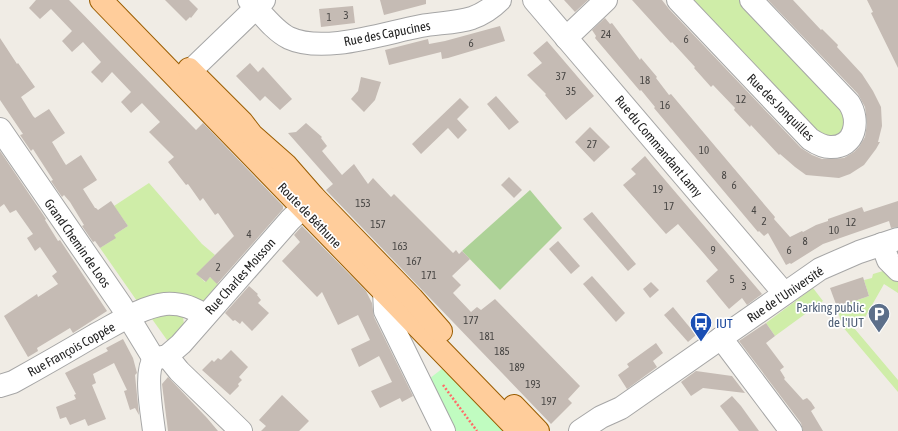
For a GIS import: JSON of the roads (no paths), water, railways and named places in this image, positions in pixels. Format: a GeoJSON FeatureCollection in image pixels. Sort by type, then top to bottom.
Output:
{"type":"FeatureCollection","features":[{"type":"Feature","properties":{"kind":"main road","name":"Route de Béthune"},"geometry":{"type":"LineString","coordinates":[[101,0],[186,76],[242,122],[252,136],[286,165],[309,202],[390,286],[519,431]]}},
{"type":"Feature","properties":{"kind":"main road","name":"Route de Béthune"},"geometry":{"type":"LineString","coordinates":[[121,0],[186,76]]}},
{"type":"Feature","properties":{"kind":"main road","name":"Route de Béthune"},"geometry":{"type":"LineString","coordinates":[[430,330],[538,431]]}},
{"type":"Feature","properties":{"kind":"street","name":"Rue des Capucines"},"geometry":{"type":"LineString","coordinates":[[256,2],[275,28],[288,38],[306,42],[341,43],[421,26],[471,18],[492,8],[500,0]]}},
{"type":"Feature","properties":{"kind":"street","name":"Rue du Commandant Lamy"},"geometry":{"type":"LineString","coordinates":[[534,0],[784,294]]}},
{"type":"Feature","properties":{"kind":"street"},"geometry":{"type":"LineString","coordinates":[[566,38],[606,0]]}},
{"type":"Feature","properties":{"kind":"street","name":"Rue des Jonquilles"},"geometry":{"type":"LineString","coordinates":[[678,0],[810,139],[820,145],[830,147],[838,146],[847,142],[855,128],[855,117],[853,110],[751,0]]}},
{"type":"Feature","properties":{"kind":"street"},"geometry":{"type":"LineString","coordinates":[[186,76],[256,2]]}},
{"type":"Feature","properties":{"kind":"street","name":"Grand Chemin de Loos"},"geometry":{"type":"LineString","coordinates":[[0,129],[129,318],[160,357],[179,371],[241,431]]}},
{"type":"Feature","properties":{"kind":"street","name":"Rue Charles Moisson"},"geometry":{"type":"LineString","coordinates":[[160,357],[181,344],[290,220],[309,202]]}},
{"type":"Feature","properties":{"kind":"street"},"geometry":{"type":"LineString","coordinates":[[890,241],[888,260],[898,270]]}},
{"type":"Feature","properties":{"kind":"street","name":"Rue de l'Université"},"geometry":{"type":"LineString","coordinates":[[580,431],[601,417],[621,408],[820,269],[836,261],[890,241]]}},
{"type":"Feature","properties":{"kind":"street"},"geometry":{"type":"LineString","coordinates":[[390,286],[385,311],[444,431]]}},
{"type":"Feature","properties":{"kind":"street","name":"Rue François Coppée"},"geometry":{"type":"LineString","coordinates":[[6,384],[141,311],[165,304],[187,306],[196,309],[205,316]]}},
{"type":"Feature","properties":{"kind":"street"},"geometry":{"type":"LineString","coordinates":[[406,354],[430,330]]}},
{"type":"Feature","properties":{"kind":"street"},"geometry":{"type":"LineString","coordinates":[[721,338],[790,431]]}},
{"type":"Feature","properties":{"kind":"street"},"geometry":{"type":"LineString","coordinates":[[154,431],[149,368],[160,357]]}},
{"type":"Feature","properties":{"kind":"street"},"geometry":{"type":"LineString","coordinates":[[0,403],[6,384]]}},
{"type":"Feature","properties":{"kind":"place","name":"Parking public de l'IUT"},"geometry":{"type":"Point","coordinates":[879,334]}},
{"type":"Feature","properties":{"kind":"place","name":"IUT"},"geometry":{"type":"Point","coordinates":[701,342]}}]}
